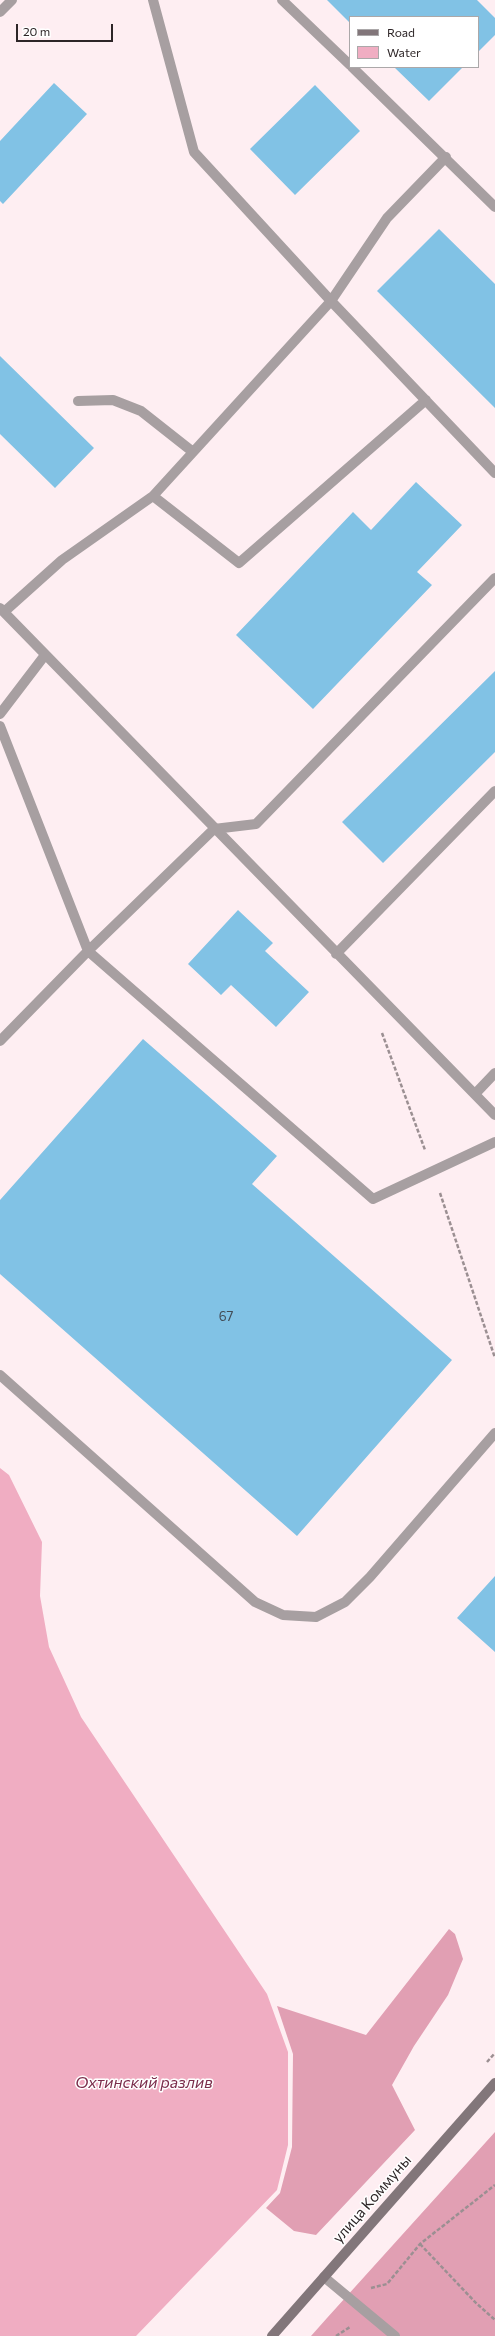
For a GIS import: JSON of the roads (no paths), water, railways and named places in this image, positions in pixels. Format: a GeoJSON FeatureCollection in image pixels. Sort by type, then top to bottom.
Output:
{"type":"FeatureCollection","features":[{"type":"Feature","properties":{"kind":"street","name":"улица Коммуны"},"geometry":{"type":"LineString","coordinates":[[272,2336],[495,2083]]}},
{"type":"Feature","properties":{"kind":"lane"},"geometry":{"type":"LineString","coordinates":[[0,12],[12,0]]}},
{"type":"Feature","properties":{"kind":"lane"},"geometry":{"type":"LineString","coordinates":[[153,0],[194,152],[331,301],[495,472]]}},
{"type":"Feature","properties":{"kind":"lane"},"geometry":{"type":"LineString","coordinates":[[282,0],[349,64]]}},
{"type":"Feature","properties":{"kind":"lane"},"geometry":{"type":"LineString","coordinates":[[353,68],[446,157],[495,207]]}},
{"type":"Feature","properties":{"kind":"lane"},"geometry":{"type":"LineString","coordinates":[[446,157],[387,218],[331,301],[153,496],[62,560],[2,610],[336,954],[495,1115]]}},
{"type":"Feature","properties":{"kind":"lane"},"geometry":{"type":"LineString","coordinates":[[78,401],[113,400],[141,411],[193,452]]}},
{"type":"Feature","properties":{"kind":"lane"},"geometry":{"type":"LineString","coordinates":[[153,496],[239,563],[426,400]]}},
{"type":"Feature","properties":{"kind":"lane"},"geometry":{"type":"LineString","coordinates":[[0,1041],[88,951],[214,829],[256,824],[495,578]]}},
{"type":"Feature","properties":{"kind":"lane"},"geometry":{"type":"LineString","coordinates":[[0,714],[45,655]]}},
{"type":"Feature","properties":{"kind":"lane"},"geometry":{"type":"LineString","coordinates":[[0,726],[88,951],[373,1199],[495,1142]]}},
{"type":"Feature","properties":{"kind":"lane"},"geometry":{"type":"LineString","coordinates":[[336,954],[495,791]]}},
{"type":"Feature","properties":{"kind":"lane"},"geometry":{"type":"LineString","coordinates":[[475,1094],[495,1073]]}},
{"type":"Feature","properties":{"kind":"lane"},"geometry":{"type":"LineString","coordinates":[[0,1375],[255,1602],[283,1615],[316,1617],[345,1602],[370,1577],[495,1433]]}},
{"type":"Feature","properties":{"kind":"lane"},"geometry":{"type":"LineString","coordinates":[[324,2277],[395,2336]]}},
{"type":"Feature","properties":{"kind":"water","name":"Охтинский разлив"},"geometry":{"type":"Polygon","coordinates":[[[0,1468],[9,1475],[42,1542],[40,1596],[49,1647],[81,1717],[267,1994],[288,2052],[288,2145],[277,2190],[136,2336],[0,2336],[0,1468]]]}}]}
